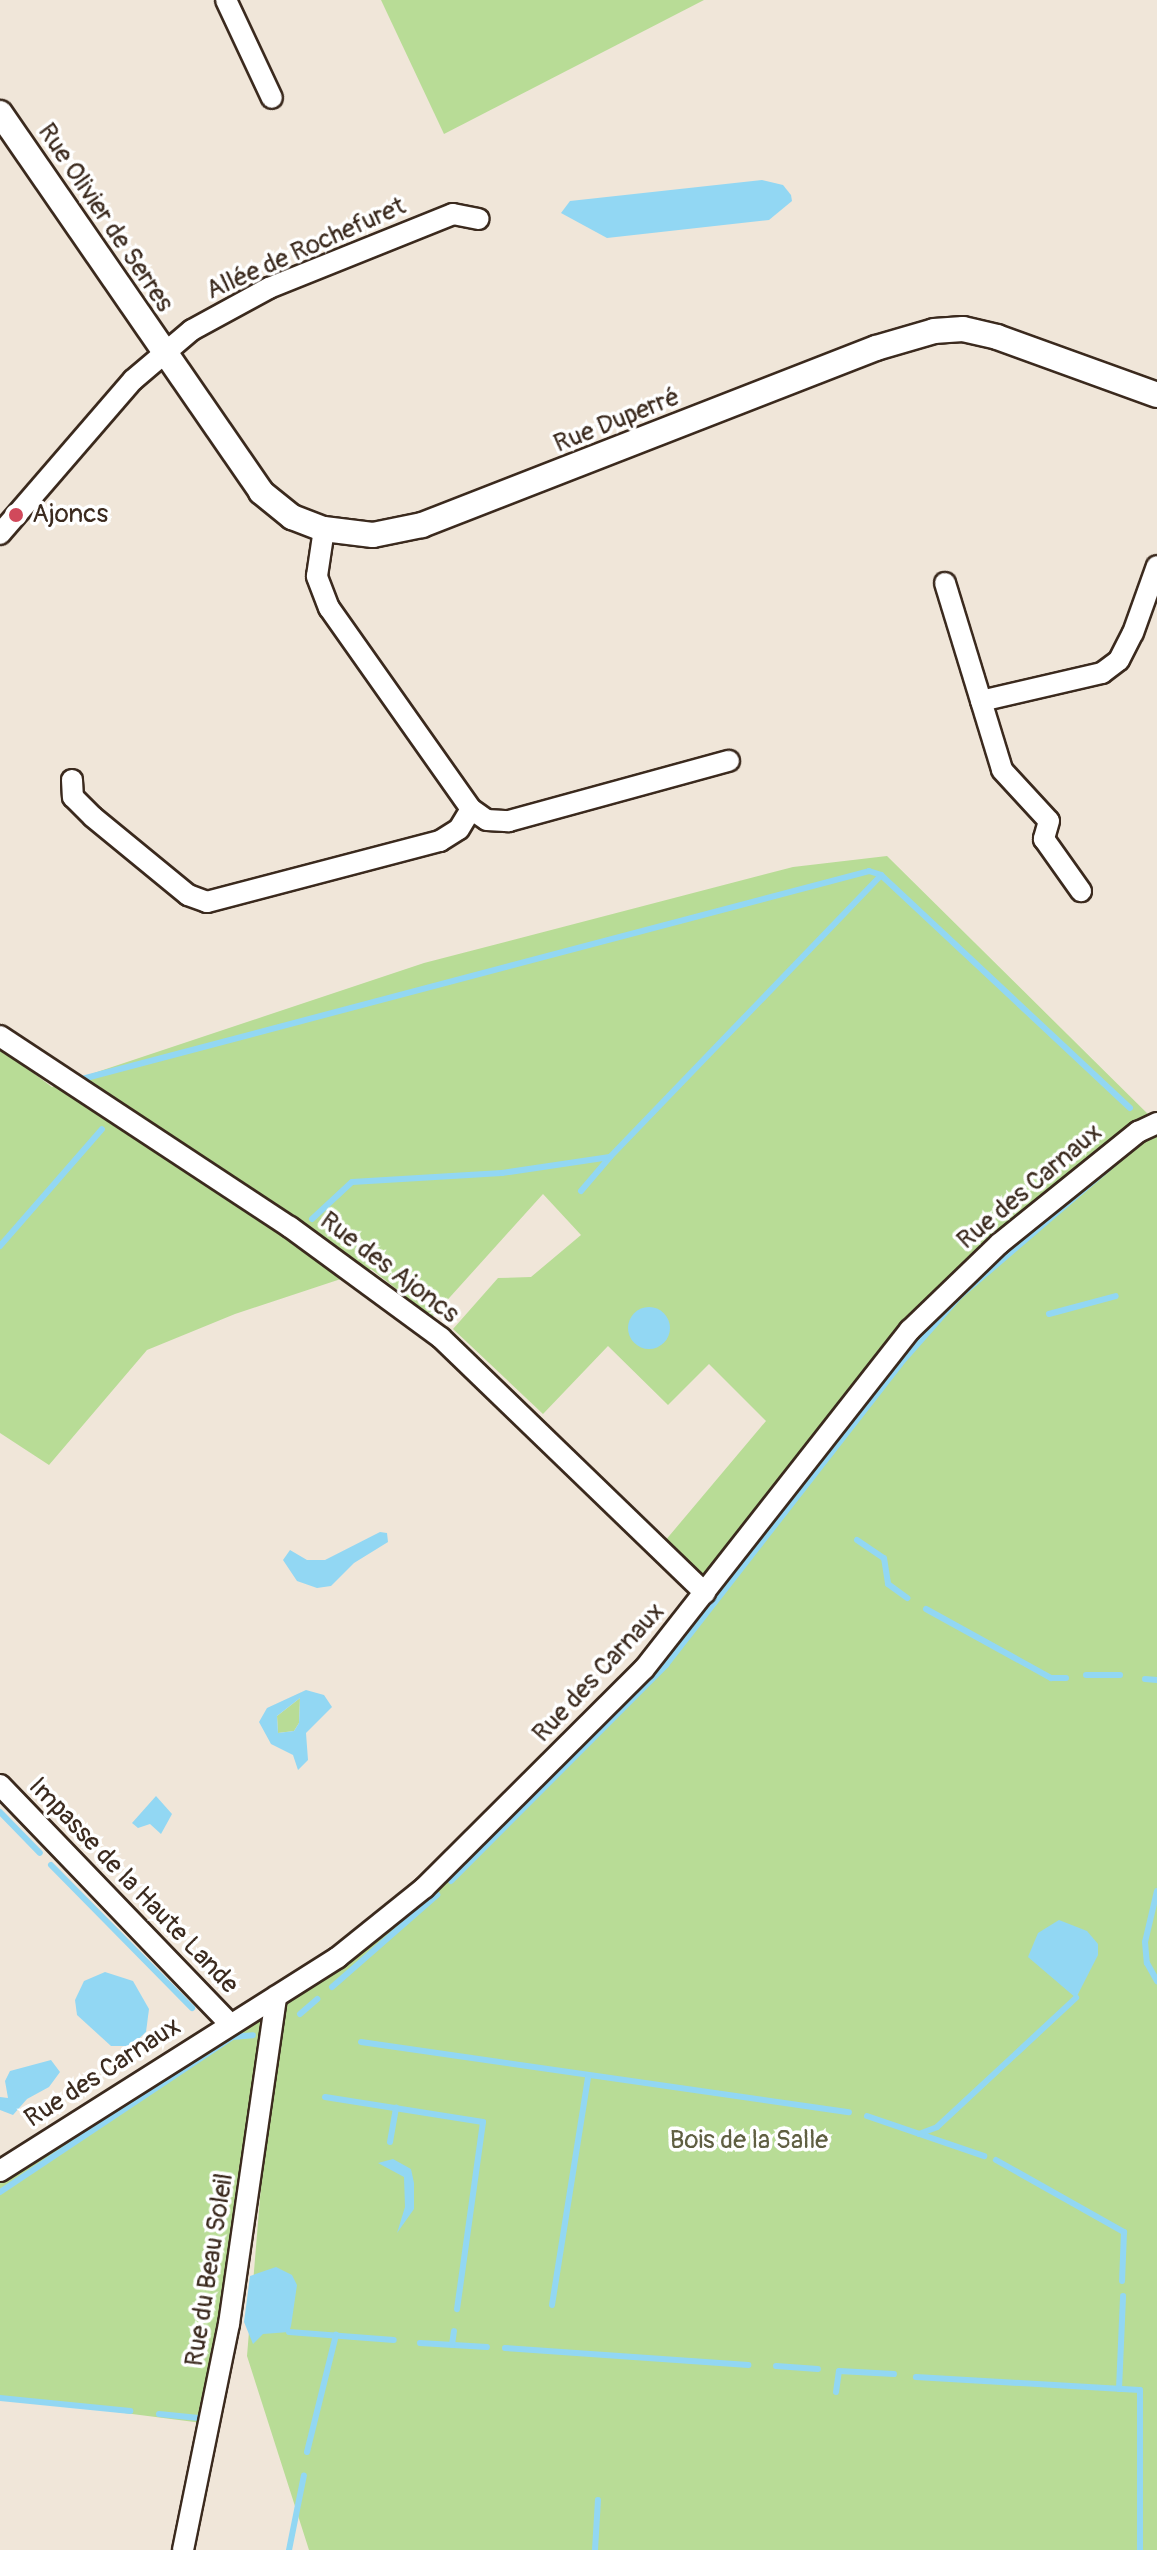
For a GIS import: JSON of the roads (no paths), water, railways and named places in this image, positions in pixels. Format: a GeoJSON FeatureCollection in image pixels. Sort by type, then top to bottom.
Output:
{"type":"FeatureCollection","features":[{"type":"Feature","properties":{"kind":"street"},"geometry":{"type":"LineString","coordinates":[[226,0],[272,98]]}},
{"type":"Feature","properties":{"kind":"street","name":"Rue Olivier de Serres"},"geometry":{"type":"LineString","coordinates":[[0,113],[163,355]]}},
{"type":"Feature","properties":{"kind":"street","name":"Allée de Rochefuret"},"geometry":{"type":"LineString","coordinates":[[0,534],[133,380],[192,330],[331,261],[453,214],[479,219]]}},
{"type":"Feature","properties":{"kind":"street","name":"Rue Duperré"},"geometry":{"type":"LineString","coordinates":[[163,355],[261,492],[292,517],[324,529],[373,535],[422,525],[909,335],[963,329],[997,337],[1157,395]]}},
{"type":"Feature","properties":{"kind":"street"},"geometry":{"type":"LineString","coordinates":[[324,529],[317,576],[335,620],[471,809],[487,820],[509,821],[729,761]]}},
{"type":"Feature","properties":{"kind":"street"},"geometry":{"type":"LineString","coordinates":[[981,701],[1102,673],[1119,660],[1133,633],[1157,566]]}},
{"type":"Feature","properties":{"kind":"street"},"geometry":{"type":"LineString","coordinates":[[945,583],[1002,770],[1049,821],[1044,839],[1081,891]]}},
{"type":"Feature","properties":{"kind":"street"},"geometry":{"type":"LineString","coordinates":[[72,780],[73,797],[93,817],[188,895],[207,902],[440,841],[459,829],[471,809]]}},
{"type":"Feature","properties":{"kind":"street","name":"Rue des Ajoncs"},"geometry":{"type":"LineString","coordinates":[[0,1036],[290,1227],[441,1338],[705,1593]]}},
{"type":"Feature","properties":{"kind":"street","name":"Rue des Carnaux"},"geometry":{"type":"LineString","coordinates":[[0,2171],[276,1996],[380,1926],[424,1888],[617,1699],[705,1593],[910,1330],[999,1244],[1138,1132],[1157,1123]]}},
{"type":"Feature","properties":{"kind":"street","name":"Impasse de la Haute Lande"},"geometry":{"type":"LineString","coordinates":[[0,1785],[229,2023]]}},
{"type":"Feature","properties":{"kind":"street","name":"Rue du Beau Soleil"},"geometry":{"type":"LineString","coordinates":[[183,2550],[229,2324],[276,1996]]}},
{"type":"Feature","properties":{"kind":"water"},"geometry":{"type":"Polygon","coordinates":[[[762,180],[783,185],[791,195],[792,201],[769,220],[607,238],[561,213],[570,201],[762,180]]]}},
{"type":"Feature","properties":{"kind":"water"},"geometry":{"type":"Polygon","coordinates":[[[649,1307],[664,1313],[670,1328],[664,1343],[649,1349],[634,1343],[628,1328],[634,1313],[649,1307]]]}},
{"type":"Feature","properties":{"kind":"water"},"geometry":{"type":"Polygon","coordinates":[[[380,1532],[387,1533],[388,1542],[354,1563],[331,1586],[317,1588],[297,1581],[283,1560],[290,1550],[307,1560],[325,1560],[380,1532]]]}},
{"type":"Feature","properties":{"kind":"water"},"geometry":{"type":"Polygon","coordinates":[[[306,1690],[324,1695],[332,1707],[306,1733],[308,1760],[298,1770],[293,1755],[271,1744],[259,1722],[267,1708],[306,1690]],[[300,1698],[277,1716],[278,1733],[294,1731],[299,1723],[300,1698]]]}},
{"type":"Feature","properties":{"kind":"water"},"geometry":{"type":"Polygon","coordinates":[[[156,1796],[172,1814],[161,1834],[150,1824],[138,1828],[132,1823],[156,1796]]]}},
{"type":"Feature","properties":{"kind":"water"},"geometry":{"type":"Polygon","coordinates":[[[1059,1920],[1087,1931],[1098,1944],[1098,1955],[1076,1998],[1028,1957],[1038,1933],[1059,1920]]]}},
{"type":"Feature","properties":{"kind":"water"},"geometry":{"type":"Polygon","coordinates":[[[105,1972],[133,1981],[149,2009],[146,2032],[131,2046],[111,2046],[77,2015],[75,2000],[84,1981],[105,1972]]]}},
{"type":"Feature","properties":{"kind":"water"},"geometry":{"type":"Polygon","coordinates":[[[51,2060],[60,2072],[49,2087],[27,2099],[13,2115],[0,2110],[0,2097],[8,2098],[5,2081],[10,2071],[51,2060]]]}},
{"type":"Feature","properties":{"kind":"water"},"geometry":{"type":"Polygon","coordinates":[[[393,2159],[411,2169],[414,2183],[414,2209],[397,2233],[405,2207],[404,2177],[378,2163],[393,2159]]]}},
{"type":"Feature","properties":{"kind":"water"},"geometry":{"type":"Polygon","coordinates":[[[276,2267],[292,2275],[297,2285],[291,2326],[289,2332],[263,2334],[253,2344],[244,2322],[250,2276],[276,2267]]]}},
{"type":"Feature","properties":{"kind":"waterway"},"geometry":{"type":"LineString","coordinates":[[82,1079],[869,871],[881,875],[1130,1108]]}},
{"type":"Feature","properties":{"kind":"waterway"},"geometry":{"type":"LineString","coordinates":[[312,1219],[352,1182],[502,1173],[610,1157],[881,875]]}},
{"type":"Feature","properties":{"kind":"waterway"},"geometry":{"type":"LineString","coordinates":[[0,1246],[102,1129]]}},
{"type":"Feature","properties":{"kind":"waterway"},"geometry":{"type":"LineString","coordinates":[[581,1191],[610,1157]]}},
{"type":"Feature","properties":{"kind":"waterway"},"geometry":{"type":"LineString","coordinates":[[451,1881],[666,1665],[900,1364],[960,1296],[1116,1162]]}},
{"type":"Feature","properties":{"kind":"waterway"},"geometry":{"type":"LineString","coordinates":[[1049,1314],[1116,1296]]}},
{"type":"Feature","properties":{"kind":"waterway"},"geometry":{"type":"LineString","coordinates":[[857,1540],[884,1558],[888,1584],[907,1598]]}},
{"type":"Feature","properties":{"kind":"waterway"},"geometry":{"type":"LineString","coordinates":[[926,1609],[1051,1678],[1066,1678]]}},
{"type":"Feature","properties":{"kind":"waterway"},"geometry":{"type":"LineString","coordinates":[[1086,1675],[1120,1675]]}},
{"type":"Feature","properties":{"kind":"waterway"},"geometry":{"type":"LineString","coordinates":[[1145,1679],[1157,1680]]}},
{"type":"Feature","properties":{"kind":"waterway"},"geometry":{"type":"LineString","coordinates":[[0,1812],[40,1853]]}},
{"type":"Feature","properties":{"kind":"waterway"},"geometry":{"type":"LineString","coordinates":[[51,1865],[192,2008]]}},
{"type":"Feature","properties":{"kind":"waterway"},"geometry":{"type":"LineString","coordinates":[[1157,1891],[1145,1942],[1147,1963],[1157,1981]]}},
{"type":"Feature","properties":{"kind":"waterway"},"geometry":{"type":"LineString","coordinates":[[332,1987],[437,1895]]}},
{"type":"Feature","properties":{"kind":"waterway"},"geometry":{"type":"LineString","coordinates":[[919,2134],[937,2127],[1076,1998]]}},
{"type":"Feature","properties":{"kind":"waterway"},"geometry":{"type":"LineString","coordinates":[[300,2014],[317,1999]]}},
{"type":"Feature","properties":{"kind":"waterway"},"geometry":{"type":"LineString","coordinates":[[0,2192],[232,2037],[253,2035]]}},
{"type":"Feature","properties":{"kind":"waterway"},"geometry":{"type":"LineString","coordinates":[[361,2042],[849,2112]]}},
{"type":"Feature","properties":{"kind":"waterway"},"geometry":{"type":"LineString","coordinates":[[552,2305],[588,2077]]}},
{"type":"Feature","properties":{"kind":"waterway"},"geometry":{"type":"LineString","coordinates":[[325,2097],[483,2122],[457,2309]]}},
{"type":"Feature","properties":{"kind":"waterway"},"geometry":{"type":"LineString","coordinates":[[390,2142],[396,2108]]}},
{"type":"Feature","properties":{"kind":"waterway"},"geometry":{"type":"LineString","coordinates":[[867,2116],[984,2156]]}},
{"type":"Feature","properties":{"kind":"waterway"},"geometry":{"type":"LineString","coordinates":[[996,2160],[1124,2232],[1122,2281]]}},
{"type":"Feature","properties":{"kind":"waterway"},"geometry":{"type":"LineString","coordinates":[[1119,2389],[1123,2296]]}},
{"type":"Feature","properties":{"kind":"waterway"},"geometry":{"type":"LineString","coordinates":[[452,2345],[454,2331]]}},
{"type":"Feature","properties":{"kind":"waterway"},"geometry":{"type":"LineString","coordinates":[[289,2332],[394,2340]]}},
{"type":"Feature","properties":{"kind":"waterway"},"geometry":{"type":"LineString","coordinates":[[307,2452],[336,2335]]}},
{"type":"Feature","properties":{"kind":"waterway"},"geometry":{"type":"LineString","coordinates":[[420,2343],[487,2347]]}},
{"type":"Feature","properties":{"kind":"waterway"},"geometry":{"type":"LineString","coordinates":[[505,2348],[748,2365]]}},
{"type":"Feature","properties":{"kind":"waterway"},"geometry":{"type":"LineString","coordinates":[[776,2366],[818,2369]]}},
{"type":"Feature","properties":{"kind":"waterway"},"geometry":{"type":"LineString","coordinates":[[836,2392],[839,2371],[894,2374]]}},
{"type":"Feature","properties":{"kind":"waterway"},"geometry":{"type":"LineString","coordinates":[[916,2377],[1140,2390],[1140,2550]]}},
{"type":"Feature","properties":{"kind":"waterway"},"geometry":{"type":"LineString","coordinates":[[0,2398],[130,2411]]}},
{"type":"Feature","properties":{"kind":"waterway"},"geometry":{"type":"LineString","coordinates":[[159,2414],[199,2418]]}},
{"type":"Feature","properties":{"kind":"waterway"},"geometry":{"type":"LineString","coordinates":[[289,2550],[304,2475]]}},
{"type":"Feature","properties":{"kind":"waterway"},"geometry":{"type":"LineString","coordinates":[[595,2550],[598,2500]]}},
{"type":"Feature","properties":{"kind":"place","name":"Ajoncs"},"geometry":{"type":"Point","coordinates":[16,515]}},
{"type":"Feature","properties":{"kind":"park label","name":"Bois de la Salle"},"geometry":{"type":"Point","coordinates":[749,2141]}}]}
